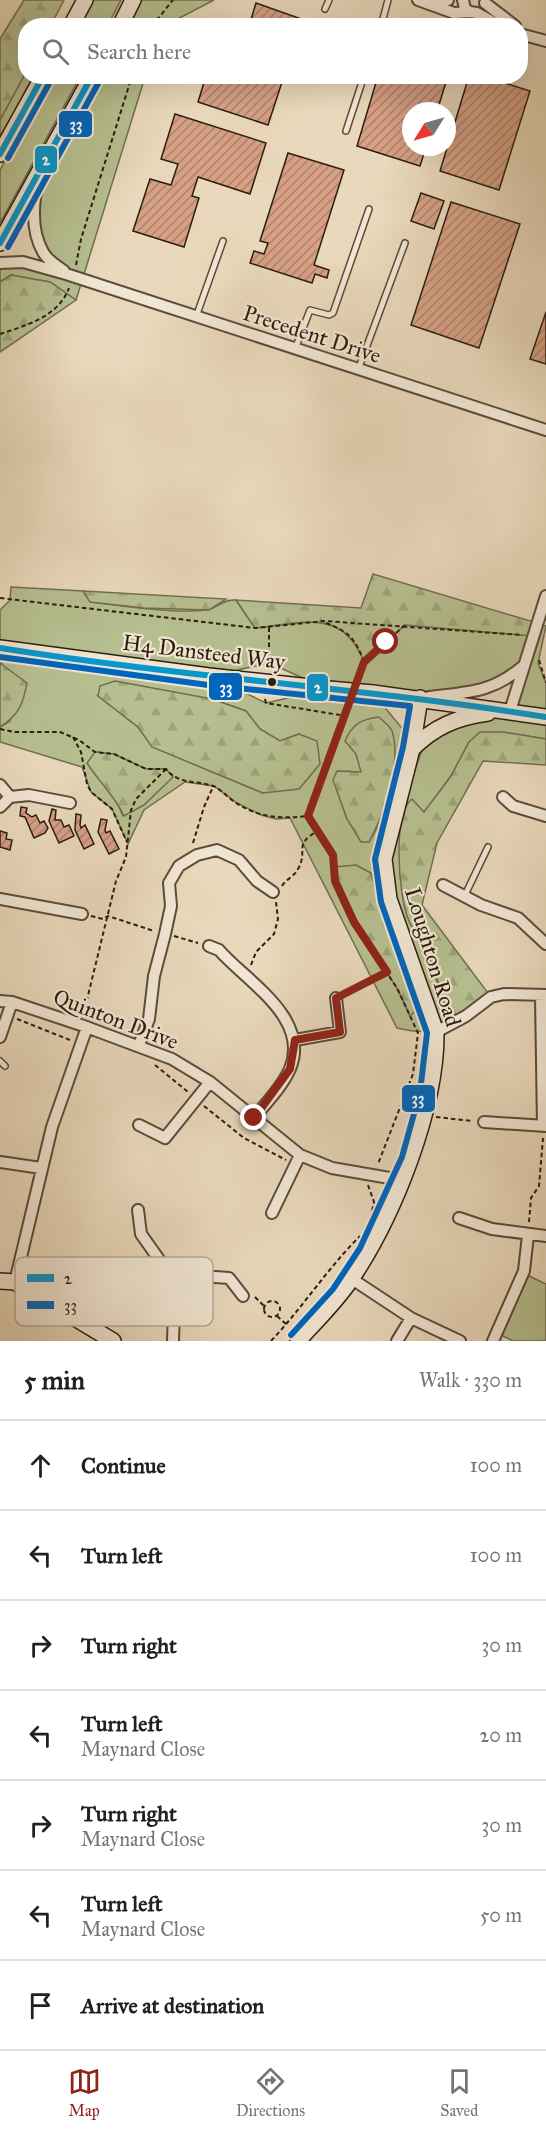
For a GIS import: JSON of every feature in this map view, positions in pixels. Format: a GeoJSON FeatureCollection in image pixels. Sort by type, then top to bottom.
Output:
{"type":"FeatureCollection","features":[{"type":"Feature","properties":{"kind":"street"},"geometry":{"type":"LineString","coordinates":[[75,18],[85,0]]}},
{"type":"Feature","properties":{"kind":"street"},"geometry":{"type":"LineString","coordinates":[[124,18],[133,0]]}},
{"type":"Feature","properties":{"kind":"street"},"geometry":{"type":"LineString","coordinates":[[422,1],[448,0]]}},
{"type":"Feature","properties":{"kind":"street"},"geometry":{"type":"LineString","coordinates":[[463,0],[465,9],[485,18]]}},
{"type":"Feature","properties":{"kind":"street"},"geometry":{"type":"LineString","coordinates":[[422,1],[454,13],[474,12],[485,1],[505,18]]}},
{"type":"Feature","properties":{"kind":"street"},"geometry":{"type":"LineString","coordinates":[[528,34],[543,40]]}},
{"type":"Feature","properties":{"kind":"street"},"geometry":{"type":"LineString","coordinates":[[0,154],[39,84]]}},
{"type":"Feature","properties":{"kind":"street"},"geometry":{"type":"LineString","coordinates":[[0,243],[88,84]]}},
{"type":"Feature","properties":{"kind":"street","name":"Precedent Drive"},"geometry":{"type":"LineString","coordinates":[[39,175],[34,207],[37,235],[43,252],[70,275]]}},
{"type":"Feature","properties":{"kind":"street","name":"Precedent Drive"},"geometry":{"type":"LineString","coordinates":[[0,264],[23,262],[70,275],[546,430]]}},
{"type":"Feature","properties":{"kind":"street"},"geometry":{"type":"LineString","coordinates":[[412,750],[428,734],[449,722],[472,715],[510,711],[546,596]]}},
{"type":"Feature","properties":{"kind":"street","name":"H4 Dansteed Way"},"geometry":{"type":"LineString","coordinates":[[0,648],[209,676],[420,698],[546,717]]}},
{"type":"Feature","properties":{"kind":"street"},"geometry":{"type":"LineString","coordinates":[[420,698],[483,690],[504,682],[522,667]]}},
{"type":"Feature","properties":{"kind":"street","name":"Loughton Road"},"geometry":{"type":"LineString","coordinates":[[298,1341],[352,1279],[386,1217],[425,1116],[436,1053],[435,1032],[388,899],[384,859],[412,750],[420,698]]}},
{"type":"Feature","properties":{"kind":"street"},"geometry":{"type":"LineString","coordinates":[[0,785],[10,797]]}},
{"type":"Feature","properties":{"kind":"street"},"geometry":{"type":"LineString","coordinates":[[0,807],[10,797],[29,795],[70,803]]}},
{"type":"Feature","properties":{"kind":"street"},"geometry":{"type":"LineString","coordinates":[[503,797],[513,806],[546,816]]}},
{"type":"Feature","properties":{"kind":"street"},"geometry":{"type":"LineString","coordinates":[[139,1045],[149,1019],[154,976],[171,906],[169,883],[179,866],[197,855],[217,850],[239,860],[258,881],[273,892]]}},
{"type":"Feature","properties":{"kind":"street"},"geometry":{"type":"LineString","coordinates":[[443,885],[481,905],[518,918],[546,944]]}},
{"type":"Feature","properties":{"kind":"street"},"geometry":{"type":"LineString","coordinates":[[0,899],[82,914]]}},
{"type":"Feature","properties":{"kind":"street"},"geometry":{"type":"LineString","coordinates":[[209,946],[219,950],[281,1012],[295,1040],[290,1069],[254,1118]]}},
{"type":"Feature","properties":{"kind":"street"},"geometry":{"type":"LineString","coordinates":[[435,1032],[466,1016],[491,997],[504,994],[544,995],[545,1126],[484,1122]]}},
{"type":"Feature","properties":{"kind":"street"},"geometry":{"type":"LineString","coordinates":[[295,1040],[340,1032],[336,998]]}},
{"type":"Feature","properties":{"kind":"street","name":"Quinton Drive"},"geometry":{"type":"LineString","coordinates":[[0,1001],[12,1002],[84,1026],[172,1059],[210,1082],[300,1155],[332,1168],[401,1180]]}},
{"type":"Feature","properties":{"kind":"street"},"geometry":{"type":"LineString","coordinates":[[0,1037],[12,1002]]}},
{"type":"Feature","properties":{"kind":"street"},"geometry":{"type":"LineString","coordinates":[[8,1281],[52,1127],[84,1026]]}},
{"type":"Feature","properties":{"kind":"street"},"geometry":{"type":"LineString","coordinates":[[140,1125],[164,1142],[210,1082]]}},
{"type":"Feature","properties":{"kind":"street"},"geometry":{"type":"LineString","coordinates":[[272,1213],[300,1155]]}},
{"type":"Feature","properties":{"kind":"street"},"geometry":{"type":"LineString","coordinates":[[0,1162],[41,1168]]}},
{"type":"Feature","properties":{"kind":"street"},"geometry":{"type":"LineString","coordinates":[[138,1210],[141,1234],[157,1257]]}},
{"type":"Feature","properties":{"kind":"street"},"geometry":{"type":"LineString","coordinates":[[459,1218],[492,1229],[546,1236]]}},
{"type":"Feature","properties":{"kind":"street"},"geometry":{"type":"LineString","coordinates":[[493,1341],[524,1271],[528,1235]]}},
{"type":"Feature","properties":{"kind":"street"},"geometry":{"type":"LineString","coordinates":[[213,1277],[229,1278],[243,1296]]}},
{"type":"Feature","properties":{"kind":"street"},"geometry":{"type":"LineString","coordinates":[[352,1279],[411,1318],[460,1341]]}},
{"type":"Feature","properties":{"kind":"street"},"geometry":{"type":"LineString","coordinates":[[397,1341],[411,1318]]}},
{"type":"Feature","properties":{"kind":"street"},"geometry":{"type":"LineString","coordinates":[[86,1326],[110,1340]]}},
{"type":"Feature","properties":{"kind":"street"},"geometry":{"type":"LineString","coordinates":[[173,1341],[174,1326]]}},
{"type":"Feature","properties":{"kind":"lane"},"geometry":{"type":"LineString","coordinates":[[325,9],[328,0]]}},
{"type":"Feature","properties":{"kind":"lane"},"geometry":{"type":"LineString","coordinates":[[383,18],[388,0]]}},
{"type":"Feature","properties":{"kind":"lane"},"geometry":{"type":"LineString","coordinates":[[346,131],[361,84]]}},
{"type":"Feature","properties":{"kind":"lane"},"geometry":{"type":"LineString","coordinates":[[295,349],[310,310],[329,315],[333,313],[369,208]]}},
{"type":"Feature","properties":{"kind":"lane"},"geometry":{"type":"LineString","coordinates":[[196,316],[223,241]]}},
{"type":"Feature","properties":{"kind":"lane"},"geometry":{"type":"LineString","coordinates":[[358,369],[405,243]]}},
{"type":"Feature","properties":{"kind":"lane"},"geometry":{"type":"LineString","coordinates":[[465,895],[488,846]]}},
{"type":"Feature","properties":{"kind":"lane"},"geometry":{"type":"LineString","coordinates":[[0,1061],[4,1066]]}},
{"type":"Feature","properties":{"kind":"path"},"geometry":{"type":"LineString","coordinates":[[158,18],[173,0]]}},
{"type":"Feature","properties":{"kind":"path"},"geometry":{"type":"LineString","coordinates":[[0,334],[39,320],[57,309],[66,298],[70,275],[129,84]]}},
{"type":"Feature","properties":{"kind":"path"},"geometry":{"type":"LineString","coordinates":[[0,598],[255,628],[324,621],[405,625],[533,636]]}},
{"type":"Feature","properties":{"kind":"path"},"geometry":{"type":"LineString","coordinates":[[324,621],[346,631],[357,645],[364,662]]}},
{"type":"Feature","properties":{"kind":"path"},"geometry":{"type":"LineString","coordinates":[[356,686],[364,662],[405,625]]}},
{"type":"Feature","properties":{"kind":"path"},"geometry":{"type":"LineString","coordinates":[[269,627],[269,663]]}},
{"type":"Feature","properties":{"kind":"path"},"geometry":{"type":"LineString","coordinates":[[541,652],[538,663],[546,682]]}},
{"type":"Feature","properties":{"kind":"path"},"geometry":{"type":"LineString","coordinates":[[265,699],[266,704],[346,716]]}},
{"type":"Feature","properties":{"kind":"path"},"geometry":{"type":"LineString","coordinates":[[308,816],[350,705]]}},
{"type":"Feature","properties":{"kind":"path"},"geometry":{"type":"LineString","coordinates":[[0,729],[14,732],[54,731],[72,737],[95,752],[114,754],[146,769],[166,769]]}},
{"type":"Feature","properties":{"kind":"path"},"geometry":{"type":"LineString","coordinates":[[72,737],[81,752],[87,784],[91,792],[112,809],[128,844]]}},
{"type":"Feature","properties":{"kind":"path"},"geometry":{"type":"LineString","coordinates":[[166,769],[172,777],[185,782],[214,786],[237,803],[261,815],[276,819],[308,816]]}},
{"type":"Feature","properties":{"kind":"path"},"geometry":{"type":"LineString","coordinates":[[84,1026],[116,881],[126,857],[131,810],[136,799],[166,769]]}},
{"type":"Feature","properties":{"kind":"path"},"geometry":{"type":"LineString","coordinates":[[197,855],[193,842],[214,786]]}},
{"type":"Feature","properties":{"kind":"path"},"geometry":{"type":"LineString","coordinates":[[308,816],[333,855],[335,881],[354,922],[397,988],[418,1033],[413,1074],[367,1187],[374,1202],[370,1220]]}},
{"type":"Feature","properties":{"kind":"path"},"geometry":{"type":"LineString","coordinates":[[82,914],[103,919],[108,916],[209,946]]}},
{"type":"Feature","properties":{"kind":"path"},"geometry":{"type":"LineString","coordinates":[[336,998],[387,972]]}},
{"type":"Feature","properties":{"kind":"path"},"geometry":{"type":"LineString","coordinates":[[402,1104],[425,1116],[484,1122]]}},
{"type":"Feature","properties":{"kind":"path"},"geometry":{"type":"LineString","coordinates":[[528,1235],[531,1198],[539,1185],[545,1126]]}},
{"type":"Feature","properties":{"kind":"path"},"geometry":{"type":"LineString","coordinates":[[271,1341],[287,1324],[332,1264],[367,1229]]}},
{"type":"Feature","properties":{"kind":"path"},"geometry":{"type":"LineString","coordinates":[[277,1316],[280,1311],[278,1303],[273,1301],[265,1303],[263,1308],[267,1316],[277,1316],[287,1324]]}},
{"type":"Feature","properties":{"kind":"green space"},"geometry":{"type":"Polygon","coordinates":[[[24,0],[64,0],[55,18],[18,18],[20,84],[0,120],[0,39],[24,0]]]}},
{"type":"Feature","properties":{"kind":"green space"},"geometry":{"type":"Polygon","coordinates":[[[93,0],[121,0],[112,18],[83,18],[93,0]]]}},
{"type":"Feature","properties":{"kind":"green space"},"geometry":{"type":"Polygon","coordinates":[[[133,0],[214,0],[179,18],[124,18],[133,0]]]}},
{"type":"Feature","properties":{"kind":"green space"},"geometry":{"type":"Polygon","coordinates":[[[20,84],[39,84],[0,154],[0,120],[20,84]]]}},
{"type":"Feature","properties":{"kind":"green space"},"geometry":{"type":"Polygon","coordinates":[[[47,84],[76,84],[0,223],[0,170],[47,84]]]}},
{"type":"Feature","properties":{"kind":"green space"},"geometry":{"type":"Polygon","coordinates":[[[89,84],[143,84],[76,300],[50,282],[11,275],[0,282],[0,263],[64,273],[43,252],[34,198],[89,84]]]}},
{"type":"Feature","properties":{"kind":"green space"},"geometry":{"type":"Polygon","coordinates":[[[11,275],[50,282],[76,300],[0,352],[0,282],[11,275]]]}},
{"type":"Feature","properties":{"kind":"green space"},"geometry":{"type":"Polygon","coordinates":[[[373,574],[537,623],[533,636],[405,625],[364,662],[345,633],[333,626],[319,622],[305,622],[255,628],[236,600],[361,608],[373,574]]]}},
{"type":"Feature","properties":{"kind":"green space"},"geometry":{"type":"Polygon","coordinates":[[[11,587],[83,591],[91,602],[165,610],[207,610],[236,600],[255,628],[305,622],[333,626],[345,632],[364,661],[405,625],[533,636],[537,623],[546,626],[538,663],[546,683],[546,717],[510,711],[522,668],[504,682],[420,698],[373,693],[405,732],[403,755],[386,812],[384,856],[422,750],[430,740],[460,724],[484,719],[520,720],[546,725],[546,739],[503,732],[469,742],[451,776],[424,813],[402,816],[400,876],[407,916],[429,957],[451,1023],[424,1032],[397,1028],[290,818],[276,819],[261,815],[237,803],[214,786],[185,782],[144,810],[128,844],[112,809],[91,792],[82,767],[0,742],[0,727],[10,721],[2,664],[0,663],[0,610],[10,600],[11,587]],[[269,663],[210,676],[266,703],[328,689],[269,663]],[[170,693],[98,696],[138,727],[153,747],[263,793],[299,734],[280,741],[260,729],[246,711],[212,699],[170,693]],[[95,752],[123,816],[144,805],[172,777],[166,769],[146,769],[114,754],[95,752]],[[356,754],[362,773],[348,771],[334,780],[347,819],[369,842],[377,828],[396,761],[356,754]],[[371,873],[397,988],[410,1016],[371,873]]]}},
{"type":"Feature","properties":{"kind":"green space"},"geometry":{"type":"Polygon","coordinates":[[[83,591],[226,599],[209,610],[144,608],[90,602],[83,591]]]}},
{"type":"Feature","properties":{"kind":"green space"},"geometry":{"type":"Polygon","coordinates":[[[0,663],[27,683],[19,708],[12,718],[0,727],[0,663]]]}},
{"type":"Feature","properties":{"kind":"green space"},"geometry":{"type":"Polygon","coordinates":[[[115,681],[212,699],[246,711],[260,729],[280,741],[299,734],[317,741],[320,764],[299,789],[263,793],[152,747],[138,727],[98,696],[100,686],[115,681]]]}},
{"type":"Feature","properties":{"kind":"green space"},"geometry":{"type":"Polygon","coordinates":[[[379,717],[392,731],[395,757],[393,772],[386,803],[375,830],[369,842],[361,842],[347,819],[333,780],[337,771],[361,772],[356,754],[345,741],[358,723],[379,717]]]}},
{"type":"Feature","properties":{"kind":"green space"},"geometry":{"type":"Polygon","coordinates":[[[480,732],[503,732],[546,739],[546,765],[483,761],[437,843],[422,905],[491,997],[451,1023],[429,957],[407,916],[400,873],[400,837],[406,807],[412,799],[424,812],[451,776],[469,742],[480,732]]]}},
{"type":"Feature","properties":{"kind":"green space"},"geometry":{"type":"Polygon","coordinates":[[[95,752],[114,754],[146,769],[166,769],[173,777],[144,805],[124,816],[87,763],[95,752]]]}},
{"type":"Feature","properties":{"kind":"green space"},"geometry":{"type":"Polygon","coordinates":[[[356,865],[371,873],[387,928],[418,1008],[410,1016],[398,990],[358,930],[342,900],[334,867],[356,865]]]}},
{"type":"Feature","properties":{"kind":"green space"},"geometry":{"type":"Polygon","coordinates":[[[527,1275],[546,1284],[546,1341],[513,1341],[497,1333],[527,1275]]]}},
{"type":"Feature","properties":{"kind":"building"},"geometry":{"type":"Polygon","coordinates":[[[256,3],[298,18],[251,18],[256,3]]]}},
{"type":"Feature","properties":{"kind":"building"},"geometry":{"type":"Polygon","coordinates":[[[204,84],[281,84],[268,125],[198,102],[204,84]]]}},
{"type":"Feature","properties":{"kind":"building"},"geometry":{"type":"Polygon","coordinates":[[[376,84],[445,84],[440,102],[402,102],[402,156],[423,156],[420,166],[357,146],[376,84]]]}},
{"type":"Feature","properties":{"kind":"building"},"geometry":{"type":"Polygon","coordinates":[[[467,84],[508,84],[530,91],[499,190],[440,171],[445,156],[456,156],[456,119],[467,84]]]}},
{"type":"Feature","properties":{"kind":"building"},"geometry":{"type":"Polygon","coordinates":[[[175,114],[266,143],[250,194],[198,177],[192,196],[199,198],[184,247],[133,231],[150,179],[171,185],[178,164],[161,159],[175,114]]]}},
{"type":"Feature","properties":{"kind":"building"},"geometry":{"type":"Polygon","coordinates":[[[288,153],[344,170],[314,265],[329,270],[327,278],[315,274],[312,283],[250,263],[254,251],[264,254],[268,243],[260,241],[288,153]]]}},
{"type":"Feature","properties":{"kind":"building"},"geometry":{"type":"Polygon","coordinates":[[[421,193],[444,201],[434,229],[411,221],[421,193]]]}},
{"type":"Feature","properties":{"kind":"building"},"geometry":{"type":"Polygon","coordinates":[[[451,202],[520,224],[479,348],[411,325],[451,202]]]}},
{"type":"Feature","properties":{"kind":"building"},"geometry":{"type":"Polygon","coordinates":[[[546,312],[546,364],[530,359],[546,312]]]}},
{"type":"Feature","properties":{"kind":"building"},"geometry":{"type":"Polygon","coordinates":[[[21,807],[27,808],[26,813],[32,817],[36,815],[40,823],[44,821],[48,828],[45,833],[34,838],[25,817],[20,816],[21,807]]]}},
{"type":"Feature","properties":{"kind":"building"},"geometry":{"type":"Polygon","coordinates":[[[52,809],[56,810],[55,820],[61,820],[64,827],[69,825],[74,836],[59,843],[49,821],[52,809]]]}},
{"type":"Feature","properties":{"kind":"building"},"geometry":{"type":"Polygon","coordinates":[[[76,814],[81,815],[81,828],[85,825],[94,844],[84,849],[75,830],[76,814]]]}},
{"type":"Feature","properties":{"kind":"building"},"geometry":{"type":"Polygon","coordinates":[[[101,819],[107,820],[106,833],[110,831],[119,849],[109,854],[98,832],[101,819]]]}},
{"type":"Feature","properties":{"kind":"building"},"geometry":{"type":"Polygon","coordinates":[[[0,831],[7,833],[6,839],[12,840],[10,850],[0,847],[0,831]]]}},
{"type":"Feature","properties":{"kind":"transit line","name":"2"},"geometry":{"type":"LineString","coordinates":[[0,154],[39,84]]}},
{"type":"Feature","properties":{"kind":"transit line","name":"33"},"geometry":{"type":"LineString","coordinates":[[8,158],[49,84]]}},
{"type":"Feature","properties":{"kind":"transit line","name":"2"},"geometry":{"type":"LineString","coordinates":[[0,243],[88,84]]}},
{"type":"Feature","properties":{"kind":"transit line","name":"33"},"geometry":{"type":"LineString","coordinates":[[8,247],[98,84]]}},
{"type":"Feature","properties":{"kind":"transit line","name":"2"},"geometry":{"type":"LineString","coordinates":[[0,648],[546,717]]}},
{"type":"Feature","properties":{"kind":"transit line","name":"33"},"geometry":{"type":"LineString","coordinates":[[0,657],[208,685],[410,706],[403,747],[375,859],[381,902],[427,1033],[420,1092],[402,1157],[360,1248],[333,1289],[291,1335]]}},
{"type":"Feature","properties":{"kind":"route"},"geometry":{"type":"LineString","coordinates":[[254,1118],[290,1069],[295,1040],[340,1032],[336,998],[387,972],[354,922],[335,881],[333,855],[308,816],[364,662],[386,642]]}}]}
